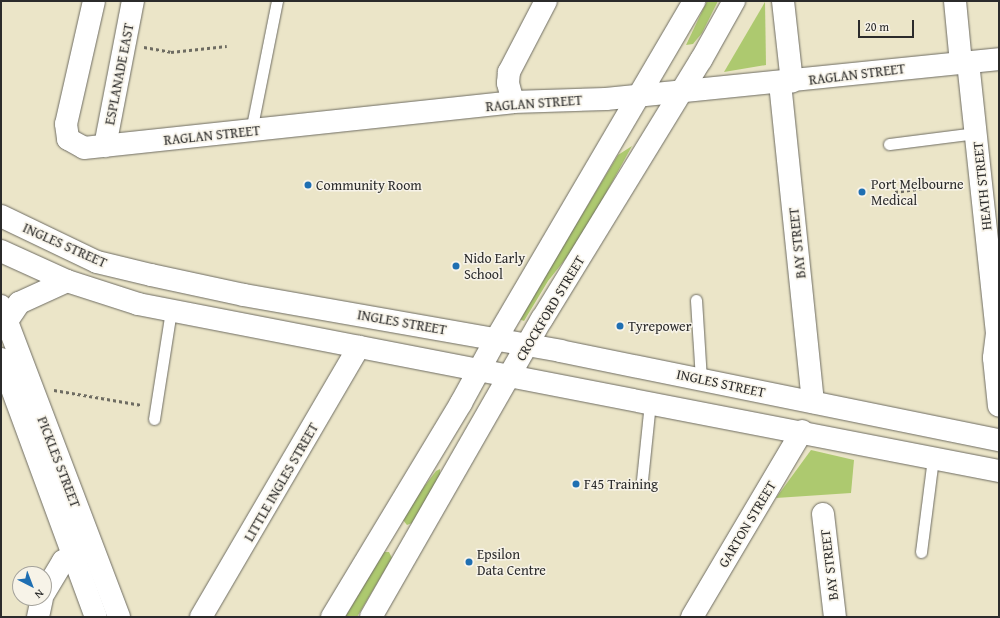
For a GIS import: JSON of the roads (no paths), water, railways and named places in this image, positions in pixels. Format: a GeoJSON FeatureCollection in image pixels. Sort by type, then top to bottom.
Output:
{"type":"FeatureCollection","features":[{"type":"Feature","properties":{"kind":"street","name":"RAGLAN STREET"},"geometry":{"type":"LineString","coordinates":[[94,1],[66,124],[67,136],[71,143],[84,148],[513,102],[640,96],[999,59]]}},
{"type":"Feature","properties":{"kind":"street","name":"ESPLANADE EAST"},"geometry":{"type":"LineString","coordinates":[[105,146],[133,1]]}},
{"type":"Feature","properties":{"kind":"street"},"geometry":{"type":"LineString","coordinates":[[513,102],[508,83],[509,72],[546,1]]}},
{"type":"Feature","properties":{"kind":"street"},"geometry":{"type":"LineString","coordinates":[[332,617],[479,371],[496,339],[640,96],[694,1]]}},
{"type":"Feature","properties":{"kind":"street","name":"CROCKFORD STREET"},"geometry":{"type":"LineString","coordinates":[[371,617],[528,345],[734,1]]}},
{"type":"Feature","properties":{"kind":"street","name":"BAY STREET"},"geometry":{"type":"LineString","coordinates":[[783,1],[786,82],[813,402]]}},
{"type":"Feature","properties":{"kind":"street","name":"HEATH STREET"},"geometry":{"type":"LineString","coordinates":[[955,1],[976,133],[997,333],[994,358],[999,406]]}},
{"type":"Feature","properties":{"kind":"street","name":"INGLES STREET"},"geometry":{"type":"LineString","coordinates":[[1,216],[97,262],[244,295],[528,345],[999,440]]}},
{"type":"Feature","properties":{"kind":"street"},"geometry":{"type":"LineString","coordinates":[[1,251],[67,281],[114,297],[171,311],[240,323],[479,371],[999,471]]}},
{"type":"Feature","properties":{"kind":"street"},"geometry":{"type":"LineString","coordinates":[[4,314],[19,303],[67,281]]}},
{"type":"Feature","properties":{"kind":"street"},"geometry":{"type":"LineString","coordinates":[[240,323],[244,295]]}},
{"type":"Feature","properties":{"kind":"street","name":"PICKLES STREET"},"geometry":{"type":"LineString","coordinates":[[4,314],[31,386],[82,552],[87,612]]}},
{"type":"Feature","properties":{"kind":"street","name":"LITTLE INGLES STREET"},"geometry":{"type":"LineString","coordinates":[[201,617],[360,347]]}},
{"type":"Feature","properties":{"kind":"street","name":"PICKLES STREET"},"geometry":{"type":"LineString","coordinates":[[1,359],[82,552],[105,580],[120,617]]}},
{"type":"Feature","properties":{"kind":"street"},"geometry":{"type":"LineString","coordinates":[[802,432],[813,402]]}},
{"type":"Feature","properties":{"kind":"street","name":"GARTON STREET"},"geometry":{"type":"LineString","coordinates":[[692,617],[802,432]]}},
{"type":"Feature","properties":{"kind":"street","name":"BAY STREET"},"geometry":{"type":"LineString","coordinates":[[823,514],[835,617]]}},
{"type":"Feature","properties":{"kind":"street"},"geometry":{"type":"LineString","coordinates":[[385,528],[412,546]]}},
{"type":"Feature","properties":{"kind":"street"},"geometry":{"type":"LineString","coordinates":[[52,579],[59,566],[82,552]]}},
{"type":"Feature","properties":{"kind":"street"},"geometry":{"type":"LineString","coordinates":[[87,612],[105,580]]}},
{"type":"Feature","properties":{"kind":"street"},"geometry":{"type":"LineString","coordinates":[[38,617],[40,606]]}},
{"type":"Feature","properties":{"kind":"lane"},"geometry":{"type":"LineString","coordinates":[[251,131],[277,1]]}},
{"type":"Feature","properties":{"kind":"lane"},"geometry":{"type":"LineString","coordinates":[[889,144],[976,133]]}},
{"type":"Feature","properties":{"kind":"lane"},"geometry":{"type":"LineString","coordinates":[[696,300],[701,380]]}},
{"type":"Feature","properties":{"kind":"lane"},"geometry":{"type":"LineString","coordinates":[[154,419],[171,311]]}},
{"type":"Feature","properties":{"kind":"lane"},"geometry":{"type":"LineString","coordinates":[[642,480],[650,403]]}},
{"type":"Feature","properties":{"kind":"lane"},"geometry":{"type":"LineString","coordinates":[[921,552],[933,458]]}},
{"type":"Feature","properties":{"kind":"place","name":"Community Room"},"geometry":{"type":"Point","coordinates":[308,185]}},
{"type":"Feature","properties":{"kind":"place","name":"Port Melbourne Medical"},"geometry":{"type":"Point","coordinates":[862,192]}},
{"type":"Feature","properties":{"kind":"place","name":"Nido Early School"},"geometry":{"type":"Point","coordinates":[456,266]}},
{"type":"Feature","properties":{"kind":"place","name":"Tyrepower"},"geometry":{"type":"Point","coordinates":[620,326]}},
{"type":"Feature","properties":{"kind":"place","name":"F45 Training"},"geometry":{"type":"Point","coordinates":[576,484]}},
{"type":"Feature","properties":{"kind":"place","name":"Epsilon Data Centre"},"geometry":{"type":"Point","coordinates":[469,562]}}]}
